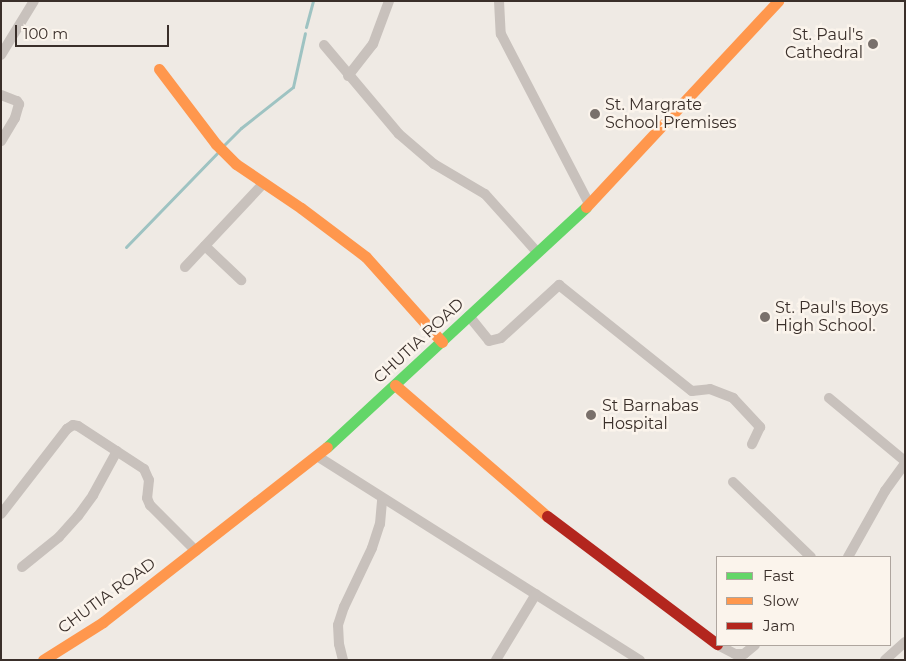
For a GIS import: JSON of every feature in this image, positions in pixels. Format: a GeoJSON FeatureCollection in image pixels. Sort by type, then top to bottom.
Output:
{"type":"FeatureCollection","features":[{"type":"Feature","properties":{"kind":"street"},"geometry":{"type":"LineString","coordinates":[[348,76],[373,44],[389,1]]}},
{"type":"Feature","properties":{"kind":"street"},"geometry":{"type":"LineString","coordinates":[[499,1],[501,34],[589,204]]}},
{"type":"Feature","properties":{"kind":"street","name":"CHUTIA ROAD"},"geometry":{"type":"LineString","coordinates":[[43,660],[103,622],[317,456],[589,204],[778,1]]}},
{"type":"Feature","properties":{"kind":"street"},"geometry":{"type":"LineString","coordinates":[[1,55],[31,2]]}},
{"type":"Feature","properties":{"kind":"street"},"geometry":{"type":"LineString","coordinates":[[324,45],[348,76],[399,134],[434,164],[485,194],[537,252]]}},
{"type":"Feature","properties":{"kind":"street"},"geometry":{"type":"LineString","coordinates":[[159,69],[187,103],[216,144],[236,164],[301,208],[366,257],[442,342]]}},
{"type":"Feature","properties":{"kind":"street"},"geometry":{"type":"LineString","coordinates":[[1,95],[17,101],[19,110],[1,141]]}},
{"type":"Feature","properties":{"kind":"street"},"geometry":{"type":"LineString","coordinates":[[185,267],[263,184]]}},
{"type":"Feature","properties":{"kind":"street"},"geometry":{"type":"LineString","coordinates":[[205,246],[241,280]]}},
{"type":"Feature","properties":{"kind":"street"},"geometry":{"type":"LineString","coordinates":[[469,316],[489,341],[501,338],[559,285],[692,391],[710,389],[733,398],[760,427],[752,444]]}},
{"type":"Feature","properties":{"kind":"street"},"geometry":{"type":"LineString","coordinates":[[395,385],[534,506],[716,642]]}},
{"type":"Feature","properties":{"kind":"street"},"geometry":{"type":"LineString","coordinates":[[829,398],[905,462],[885,491],[849,556]]}},
{"type":"Feature","properties":{"kind":"street"},"geometry":{"type":"LineString","coordinates":[[1,514],[67,429],[73,425],[82,428],[147,473],[149,480],[147,498],[150,505],[196,551]]}},
{"type":"Feature","properties":{"kind":"street"},"geometry":{"type":"LineString","coordinates":[[22,568],[60,537],[78,516],[93,495],[117,451]]}},
{"type":"Feature","properties":{"kind":"street"},"geometry":{"type":"LineString","coordinates":[[317,456],[382,499],[640,660]]}},
{"type":"Feature","properties":{"kind":"street"},"geometry":{"type":"LineString","coordinates":[[733,482],[809,556]]}},
{"type":"Feature","properties":{"kind":"street"},"geometry":{"type":"LineString","coordinates":[[343,660],[339,644],[338,626],[344,607],[372,548],[380,524],[382,499]]}},
{"type":"Feature","properties":{"kind":"street"},"geometry":{"type":"LineString","coordinates":[[496,660],[536,594]]}},
{"type":"Feature","properties":{"kind":"street"},"geometry":{"type":"LineString","coordinates":[[885,660],[905,642]]}},
{"type":"Feature","properties":{"kind":"street"},"geometry":{"type":"LineString","coordinates":[[721,646],[741,657],[754,646]]}},
{"type":"Feature","properties":{"kind":"waterway"},"geometry":{"type":"LineString","coordinates":[[306,27],[313,1]]}},
{"type":"Feature","properties":{"kind":"waterway"},"geometry":{"type":"LineString","coordinates":[[224,145],[241,128],[293,87],[305,33]]}},
{"type":"Feature","properties":{"kind":"waterway"},"geometry":{"type":"LineString","coordinates":[[126,247],[217,153]]}},
{"type":"Feature","properties":{"kind":"traffic: fast"},"geometry":{"type":"LineString","coordinates":[[327,447],[586,207]]}},
{"type":"Feature","properties":{"kind":"traffic: slow"},"geometry":{"type":"LineString","coordinates":[[586,207],[778,1]]}},
{"type":"Feature","properties":{"kind":"traffic: slow"},"geometry":{"type":"LineString","coordinates":[[159,69],[216,144],[236,164],[301,208],[366,257],[442,342]]}},
{"type":"Feature","properties":{"kind":"traffic: slow"},"geometry":{"type":"LineString","coordinates":[[395,385],[547,516]]}},
{"type":"Feature","properties":{"kind":"traffic: slow"},"geometry":{"type":"LineString","coordinates":[[43,660],[103,622],[327,447]]}},
{"type":"Feature","properties":{"kind":"traffic: jam"},"geometry":{"type":"LineString","coordinates":[[547,516],[716,643]]}},
{"type":"Feature","properties":{"kind":"place","name":"St. Paul's Cathedral"},"geometry":{"type":"Point","coordinates":[873,44]}},
{"type":"Feature","properties":{"kind":"place","name":"St. Margrate School Premises"},"geometry":{"type":"Point","coordinates":[595,114]}},
{"type":"Feature","properties":{"kind":"place","name":"St. Paul's Boys High School."},"geometry":{"type":"Point","coordinates":[765,317]}},
{"type":"Feature","properties":{"kind":"place","name":"St Barnabas Hospital"},"geometry":{"type":"Point","coordinates":[591,415]}}]}
